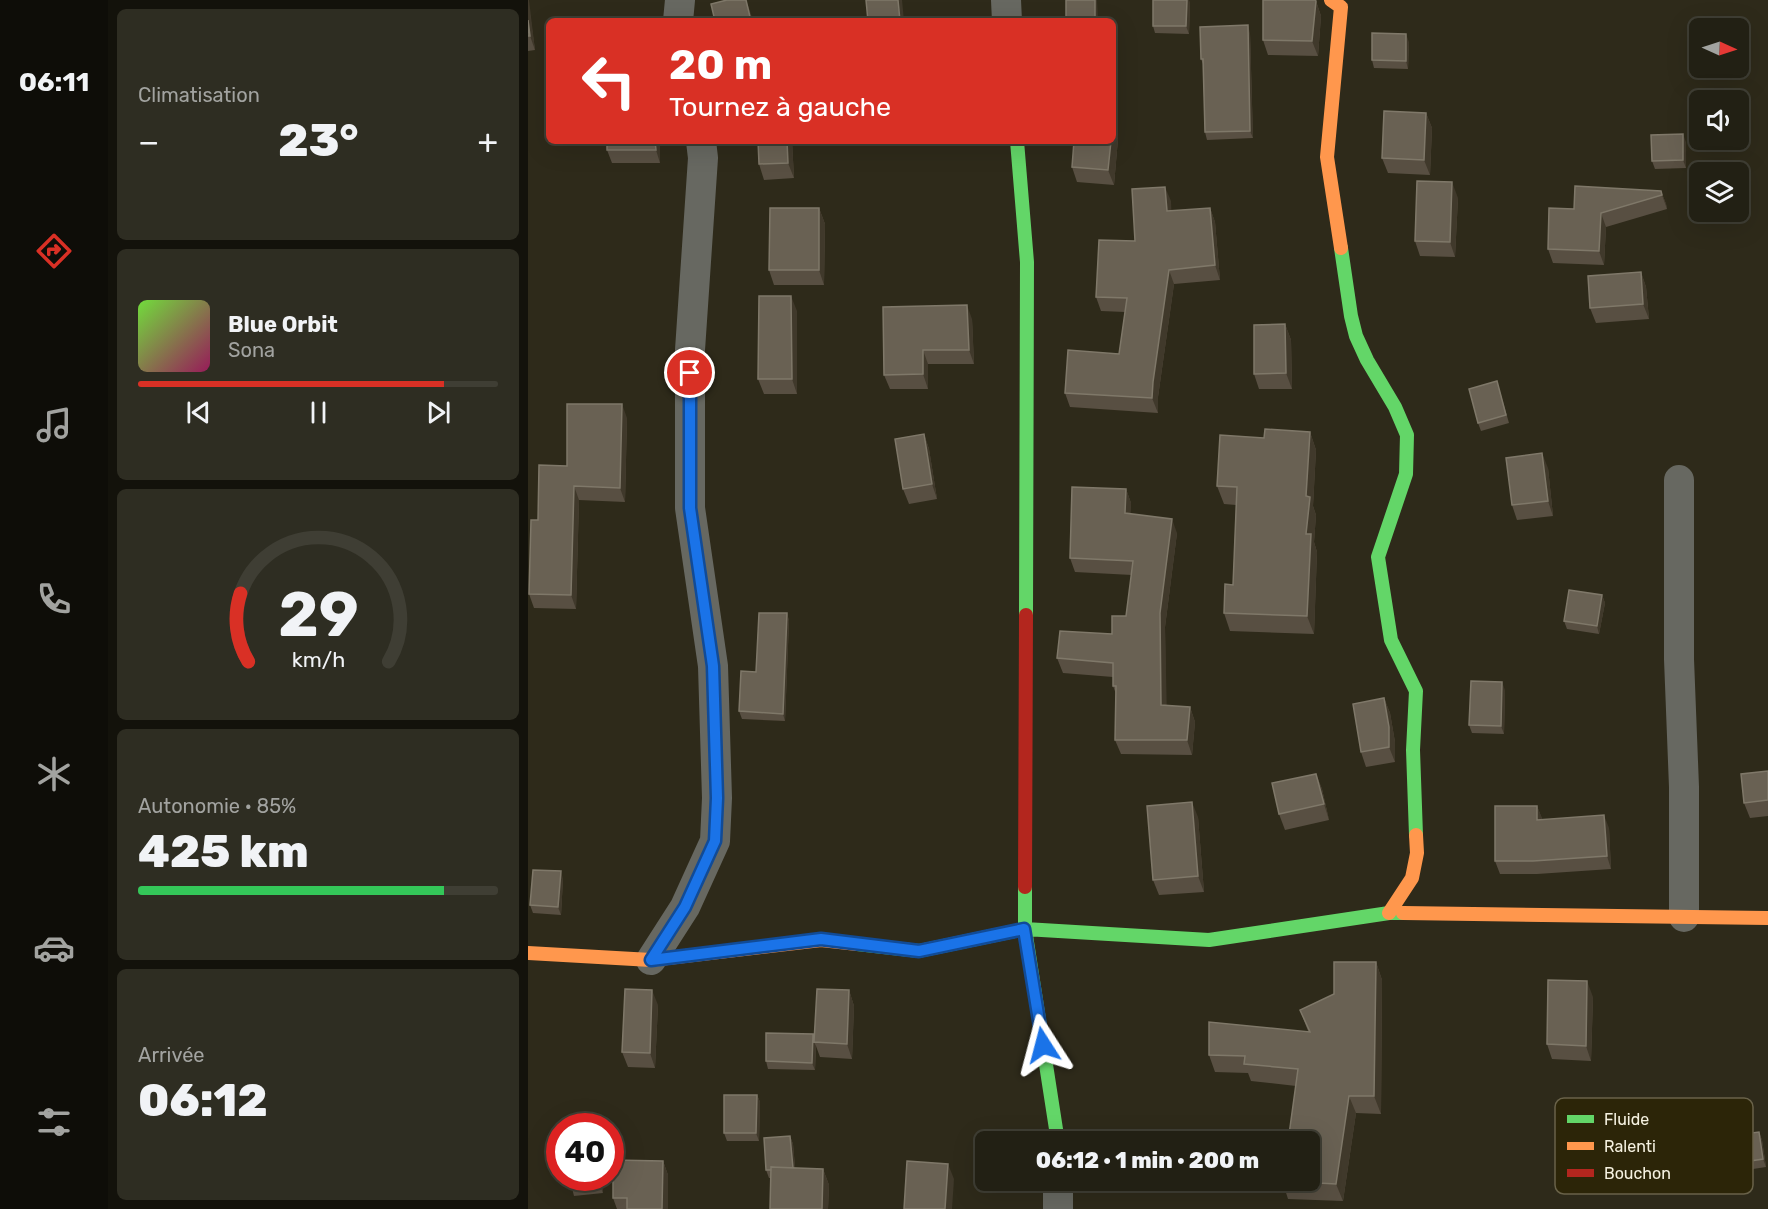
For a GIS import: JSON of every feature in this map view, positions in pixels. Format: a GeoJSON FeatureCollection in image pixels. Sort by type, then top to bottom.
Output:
{"type":"FeatureCollection","features":[{"type":"Feature","properties":{"kind":"street"},"geometry":{"type":"LineString","coordinates":[[678,18],[680,0]]}},
{"type":"Feature","properties":{"kind":"street"},"geometry":{"type":"LineString","coordinates":[[1006,0],[1007,18]]}},
{"type":"Feature","properties":{"kind":"street"},"geometry":{"type":"LineString","coordinates":[[1331,0],[1341,7],[1327,157],[1351,316],[1356,336],[1367,360],[1395,407],[1407,435],[1406,474],[1378,557],[1391,640],[1416,691],[1413,750],[1417,853],[1412,878],[1389,913]]}},
{"type":"Feature","properties":{"kind":"street"},"geometry":{"type":"LineString","coordinates":[[651,960],[685,907],[715,841],[717,798],[713,666],[690,508],[690,350],[703,158],[701,144]]}},
{"type":"Feature","properties":{"kind":"street"},"geometry":{"type":"LineString","coordinates":[[1017,144],[1027,262],[1024,929],[1056,1131]]}},
{"type":"Feature","properties":{"kind":"street"},"geometry":{"type":"LineString","coordinates":[[1678,480],[1684,917]]}},
{"type":"Feature","properties":{"kind":"street"},"geometry":{"type":"LineString","coordinates":[[528,953],[651,960],[821,939],[919,951],[1024,929],[1209,940],[1389,913],[1768,918]]}},
{"type":"Feature","properties":{"kind":"street"},"geometry":{"type":"LineString","coordinates":[[1058,1191],[1058,1209]]}},
{"type":"Feature","properties":{"kind":"building"},"geometry":{"type":"Polygon","coordinates":[[[727,0],[746,0],[750,18],[714,18],[711,4],[727,0]]]}},
{"type":"Feature","properties":{"kind":"building"},"geometry":{"type":"Polygon","coordinates":[[[866,0],[898,0],[900,18],[868,18],[866,0]]]}},
{"type":"Feature","properties":{"kind":"building"},"geometry":{"type":"Polygon","coordinates":[[[1066,0],[1095,0],[1095,18],[1066,18],[1066,0]]]}},
{"type":"Feature","properties":{"kind":"building"},"geometry":{"type":"Polygon","coordinates":[[[1153,0],[1187,0],[1186,26],[1153,26],[1153,0]]]}},
{"type":"Feature","properties":{"kind":"building"},"geometry":{"type":"Polygon","coordinates":[[[1263,0],[1315,0],[1312,41],[1263,40],[1263,0]]]}},
{"type":"Feature","properties":{"kind":"building"},"geometry":{"type":"Polygon","coordinates":[[[1248,25],[1250,131],[1205,132],[1200,27],[1248,25]]]}},
{"type":"Feature","properties":{"kind":"building"},"geometry":{"type":"Polygon","coordinates":[[[1372,33],[1406,34],[1406,61],[1372,60],[1372,33]]]}},
{"type":"Feature","properties":{"kind":"building"},"geometry":{"type":"Polygon","coordinates":[[[1384,111],[1426,113],[1424,160],[1382,158],[1384,111]]]}},
{"type":"Feature","properties":{"kind":"building"},"geometry":{"type":"Polygon","coordinates":[[[1683,134],[1683,160],[1652,161],[1651,135],[1683,134]]]}},
{"type":"Feature","properties":{"kind":"building"},"geometry":{"type":"Polygon","coordinates":[[[607,144],[655,144],[656,150],[607,150],[607,144]]]}},
{"type":"Feature","properties":{"kind":"building"},"geometry":{"type":"Polygon","coordinates":[[[758,144],[787,144],[788,163],[759,164],[758,144]]]}},
{"type":"Feature","properties":{"kind":"building"},"geometry":{"type":"Polygon","coordinates":[[[1074,144],[1111,144],[1108,170],[1072,167],[1074,144]]]}},
{"type":"Feature","properties":{"kind":"building"},"geometry":{"type":"Polygon","coordinates":[[[1417,181],[1452,182],[1450,242],[1415,241],[1417,181]]]}},
{"type":"Feature","properties":{"kind":"building"},"geometry":{"type":"Polygon","coordinates":[[[1575,186],[1661,191],[1662,195],[1601,213],[1599,251],[1548,249],[1549,208],[1574,209],[1575,186]]]}},
{"type":"Feature","properties":{"kind":"building"},"geometry":{"type":"Polygon","coordinates":[[[1165,187],[1167,211],[1210,208],[1215,265],[1169,270],[1152,398],[1065,393],[1068,350],[1119,354],[1127,298],[1096,297],[1099,240],[1135,241],[1132,189],[1165,187]]]}},
{"type":"Feature","properties":{"kind":"building"},"geometry":{"type":"Polygon","coordinates":[[[770,208],[819,208],[819,270],[769,270],[770,208]]]}},
{"type":"Feature","properties":{"kind":"building"},"geometry":{"type":"Polygon","coordinates":[[[1641,272],[1643,304],[1590,308],[1588,276],[1641,272]]]}},
{"type":"Feature","properties":{"kind":"building"},"geometry":{"type":"Polygon","coordinates":[[[759,296],[791,296],[792,379],[758,379],[759,296]]]}},
{"type":"Feature","properties":{"kind":"building"},"geometry":{"type":"Polygon","coordinates":[[[967,305],[969,350],[923,350],[923,374],[884,375],[883,307],[967,305]]]}},
{"type":"Feature","properties":{"kind":"building"},"geometry":{"type":"Polygon","coordinates":[[[1285,324],[1286,373],[1254,374],[1254,325],[1285,324]]]}},
{"type":"Feature","properties":{"kind":"building"},"geometry":{"type":"Polygon","coordinates":[[[1497,381],[1506,415],[1478,423],[1469,389],[1497,381]]]}},
{"type":"Feature","properties":{"kind":"building"},"geometry":{"type":"Polygon","coordinates":[[[567,404],[622,404],[620,488],[574,486],[571,595],[529,594],[531,520],[538,520],[539,465],[567,466],[567,404]]]}},
{"type":"Feature","properties":{"kind":"building"},"geometry":{"type":"Polygon","coordinates":[[[1265,429],[1310,432],[1306,496],[1310,497],[1306,534],[1311,534],[1307,616],[1224,613],[1225,584],[1233,585],[1237,487],[1217,486],[1220,435],[1264,438],[1265,429]]]}},
{"type":"Feature","properties":{"kind":"building"},"geometry":{"type":"Polygon","coordinates":[[[924,434],[932,484],[903,489],[895,439],[924,434]]]}},
{"type":"Feature","properties":{"kind":"building"},"geometry":{"type":"Polygon","coordinates":[[[1542,453],[1548,501],[1512,505],[1506,458],[1542,453]]]}},
{"type":"Feature","properties":{"kind":"building"},"geometry":{"type":"Polygon","coordinates":[[[1072,487],[1126,489],[1125,513],[1172,519],[1160,613],[1161,705],[1190,707],[1187,740],[1115,740],[1116,686],[1113,686],[1113,663],[1057,658],[1060,631],[1112,634],[1112,616],[1126,616],[1133,561],[1070,558],[1072,487]]]}},
{"type":"Feature","properties":{"kind":"building"},"geometry":{"type":"Polygon","coordinates":[[[1569,590],[1602,595],[1597,626],[1564,621],[1569,590]]]}},
{"type":"Feature","properties":{"kind":"building"},"geometry":{"type":"Polygon","coordinates":[[[759,613],[787,613],[783,714],[739,711],[741,671],[756,672],[759,613]]]}},
{"type":"Feature","properties":{"kind":"building"},"geometry":{"type":"Polygon","coordinates":[[[1471,681],[1502,682],[1501,726],[1469,725],[1471,681]]]}},
{"type":"Feature","properties":{"kind":"building"},"geometry":{"type":"Polygon","coordinates":[[[1384,698],[1389,727],[1389,747],[1361,752],[1353,704],[1384,698]]]}},
{"type":"Feature","properties":{"kind":"building"},"geometry":{"type":"Polygon","coordinates":[[[1768,771],[1768,800],[1744,803],[1741,774],[1768,771]]]}},
{"type":"Feature","properties":{"kind":"building"},"geometry":{"type":"Polygon","coordinates":[[[1316,774],[1324,804],[1279,814],[1272,783],[1316,774]]]}},
{"type":"Feature","properties":{"kind":"building"},"geometry":{"type":"Polygon","coordinates":[[[1192,802],[1198,876],[1153,880],[1147,806],[1192,802]]]}},
{"type":"Feature","properties":{"kind":"building"},"geometry":{"type":"Polygon","coordinates":[[[1495,806],[1537,806],[1537,820],[1604,815],[1607,856],[1495,861],[1495,806]]]}},
{"type":"Feature","properties":{"kind":"building"},"geometry":{"type":"Polygon","coordinates":[[[533,870],[561,871],[558,907],[530,905],[533,870]]]}},
{"type":"Feature","properties":{"kind":"building"},"geometry":{"type":"Polygon","coordinates":[[[1334,962],[1376,962],[1374,1096],[1349,1096],[1336,1184],[1320,1183],[1320,1131],[1290,1131],[1298,1069],[1244,1064],[1245,1056],[1209,1055],[1209,1022],[1310,1032],[1300,1010],[1334,994],[1334,962]]]}},
{"type":"Feature","properties":{"kind":"building"},"geometry":{"type":"Polygon","coordinates":[[[1548,980],[1587,981],[1586,1046],[1547,1044],[1548,980]]]}},
{"type":"Feature","properties":{"kind":"building"},"geometry":{"type":"Polygon","coordinates":[[[625,989],[652,990],[650,1053],[622,1052],[625,989]]]}},
{"type":"Feature","properties":{"kind":"building"},"geometry":{"type":"Polygon","coordinates":[[[817,989],[849,990],[847,1044],[814,1042],[817,989]]]}},
{"type":"Feature","properties":{"kind":"building"},"geometry":{"type":"Polygon","coordinates":[[[766,1033],[813,1034],[812,1063],[766,1061],[766,1033]]]}},
{"type":"Feature","properties":{"kind":"building"},"geometry":{"type":"Polygon","coordinates":[[[724,1095],[757,1095],[756,1133],[724,1133],[724,1095]]]}},
{"type":"Feature","properties":{"kind":"building"},"geometry":{"type":"Polygon","coordinates":[[[1759,1132],[1763,1159],[1753,1161],[1753,1133],[1759,1132]]]}},
{"type":"Feature","properties":{"kind":"building"},"geometry":{"type":"Polygon","coordinates":[[[790,1136],[793,1168],[771,1167],[771,1170],[766,1170],[764,1138],[790,1136]]]}},
{"type":"Feature","properties":{"kind":"building"},"geometry":{"type":"Polygon","coordinates":[[[624,1160],[663,1161],[662,1209],[627,1209],[627,1198],[613,1198],[613,1191],[624,1191],[624,1160]]]}},
{"type":"Feature","properties":{"kind":"building"},"geometry":{"type":"Polygon","coordinates":[[[907,1161],[948,1164],[945,1209],[904,1209],[907,1161]]]}},
{"type":"Feature","properties":{"kind":"building"},"geometry":{"type":"Polygon","coordinates":[[[771,1167],[823,1169],[822,1209],[770,1209],[771,1167]]]}},
{"type":"Feature","properties":{"kind":"traffic: fast"},"geometry":{"type":"LineString","coordinates":[[1017,144],[1027,262],[1026,615]]}},
{"type":"Feature","properties":{"kind":"traffic: fast"},"geometry":{"type":"LineString","coordinates":[[1341,248],[1356,336],[1367,360],[1395,407],[1407,435],[1406,474],[1378,557],[1391,640],[1416,691],[1413,750],[1416,835]]}},
{"type":"Feature","properties":{"kind":"traffic: fast"},"geometry":{"type":"LineString","coordinates":[[1025,887],[1025,929],[1056,1131]]}},
{"type":"Feature","properties":{"kind":"traffic: fast"},"geometry":{"type":"LineString","coordinates":[[857,944],[919,951],[1025,929],[1209,940],[1389,913],[1403,913]]}},
{"type":"Feature","properties":{"kind":"traffic: slow"},"geometry":{"type":"LineString","coordinates":[[1331,0],[1341,7],[1327,157],[1341,248]]}},
{"type":"Feature","properties":{"kind":"traffic: slow"},"geometry":{"type":"LineString","coordinates":[[1389,913],[1412,878],[1417,853],[1416,835]]}},
{"type":"Feature","properties":{"kind":"traffic: slow"},"geometry":{"type":"LineString","coordinates":[[1403,913],[1768,918]]}},
{"type":"Feature","properties":{"kind":"traffic: slow"},"geometry":{"type":"LineString","coordinates":[[528,953],[651,960],[821,940],[857,944]]}},
{"type":"Feature","properties":{"kind":"traffic: jam"},"geometry":{"type":"LineString","coordinates":[[1025,887],[1026,615]]}},
{"type":"Feature","properties":{"kind":"route"},"geometry":{"type":"LineString","coordinates":[[690,373],[690,508],[713,666],[717,798],[715,841],[685,907],[651,960],[821,939],[919,951],[1024,929],[1043,1045]]}}]}
